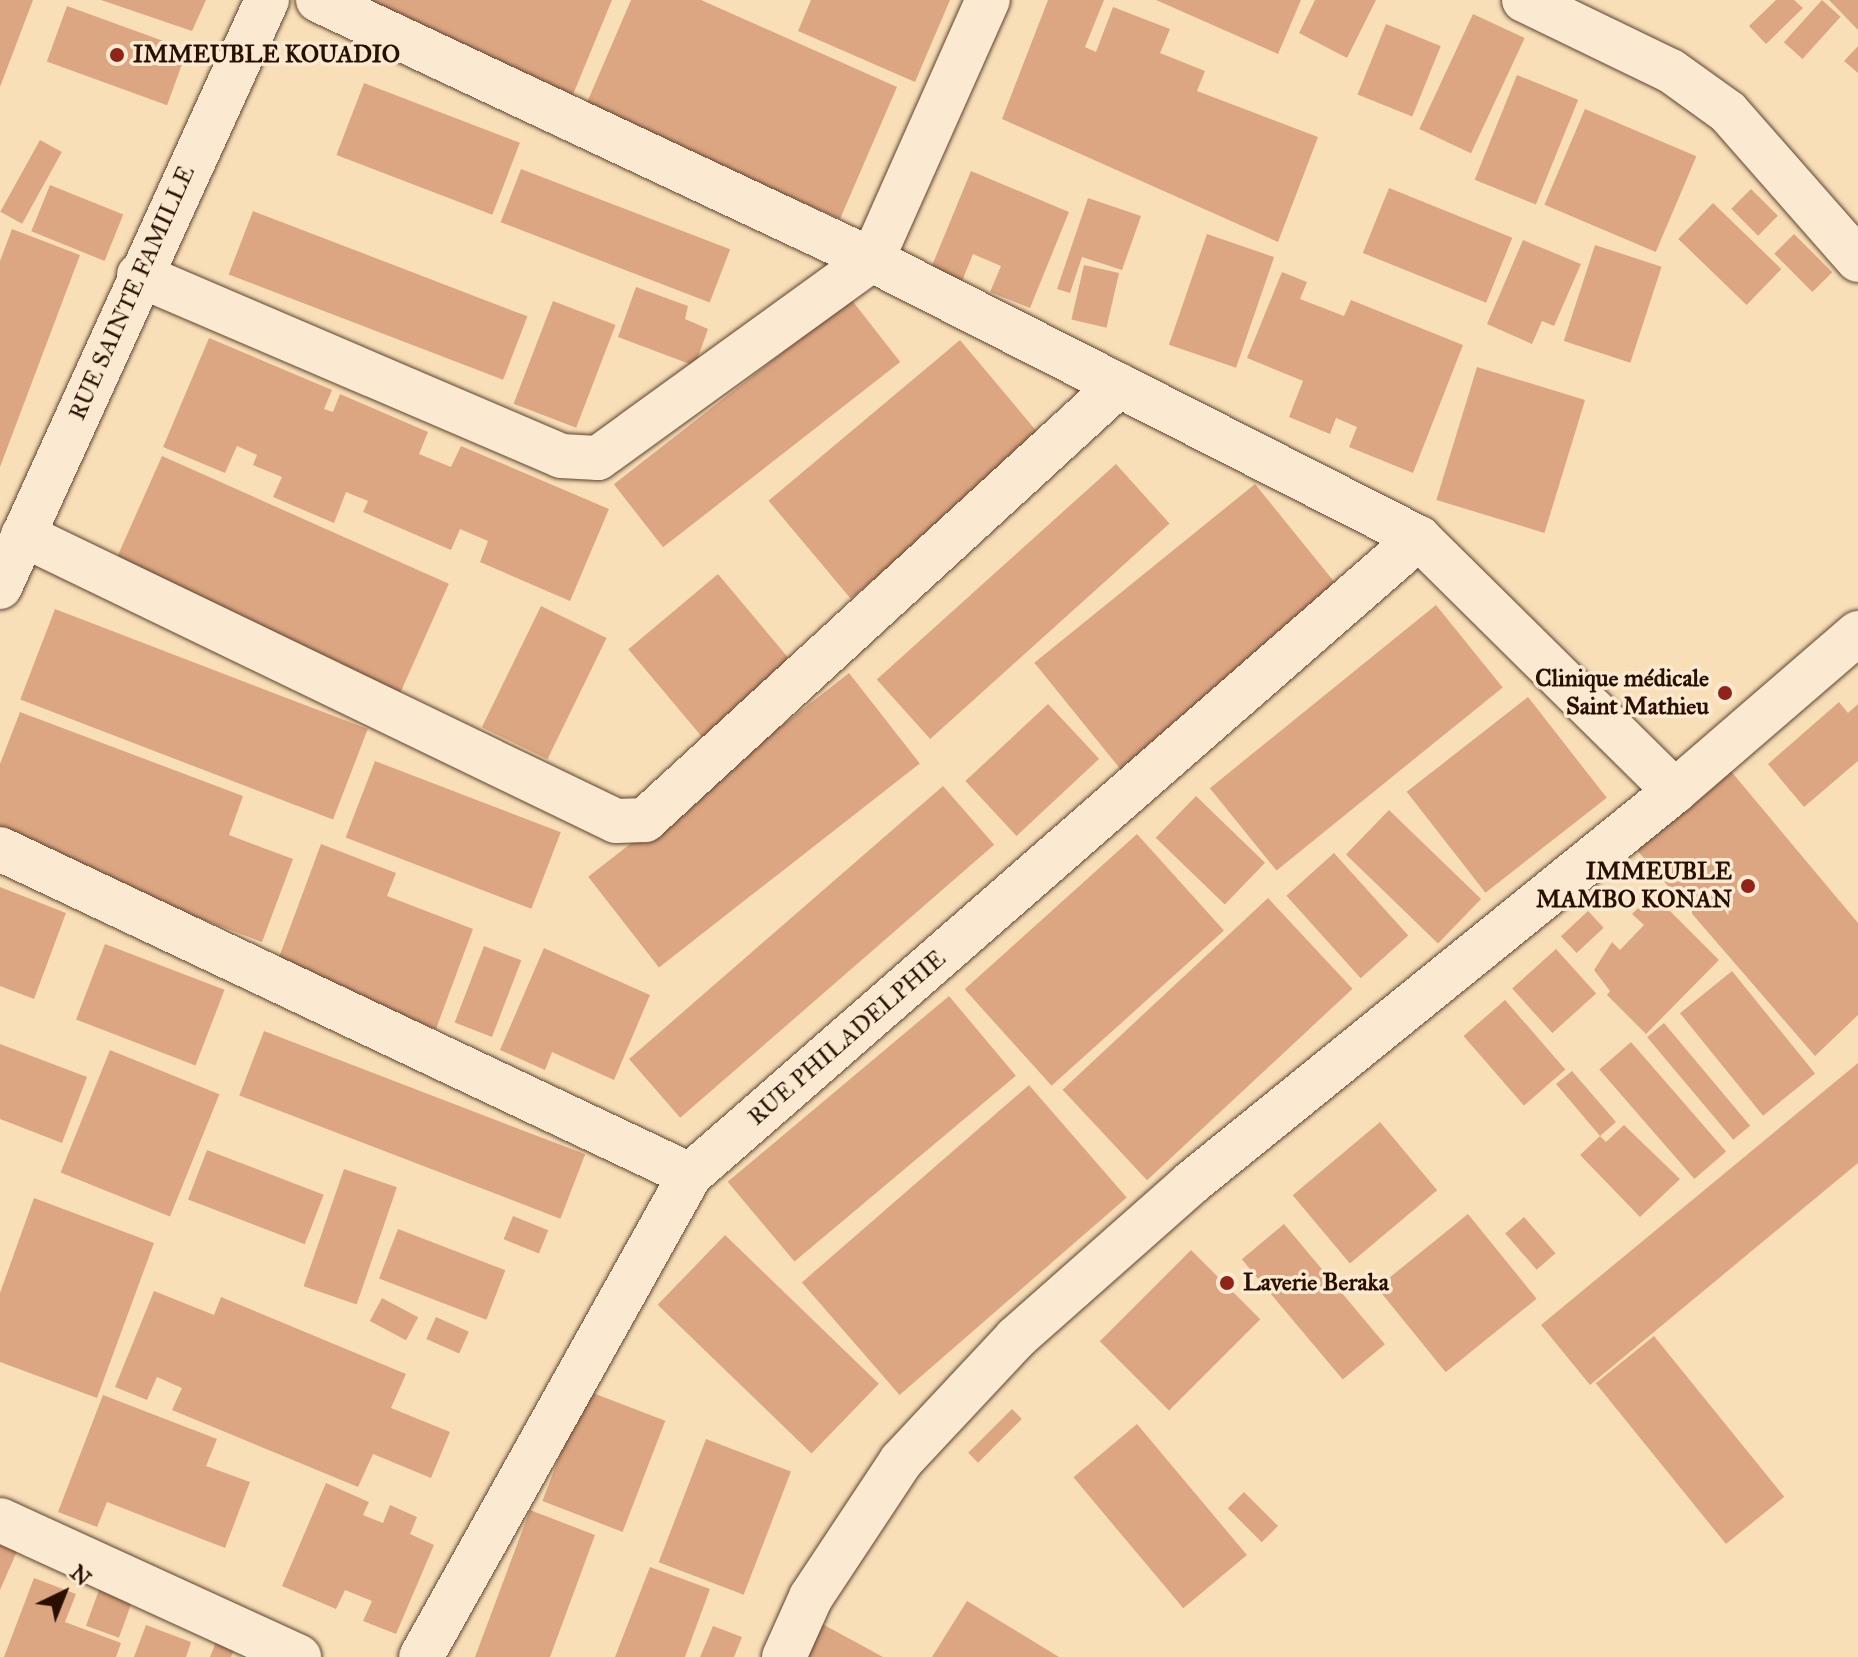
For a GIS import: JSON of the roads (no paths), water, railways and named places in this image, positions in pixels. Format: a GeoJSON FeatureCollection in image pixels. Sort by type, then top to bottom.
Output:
{"type":"FeatureCollection","features":[{"type":"Feature","properties":{"kind":"street","name":"RUE SAINTE FAMILLE"},"geometry":{"type":"LineString","coordinates":[[0,587],[139,275],[267,0]]}},
{"type":"Feature","properties":{"kind":"street"},"geometry":{"type":"LineString","coordinates":[[318,0],[872,260],[1419,538],[1675,791]]}},
{"type":"Feature","properties":{"kind":"street"},"geometry":{"type":"LineString","coordinates":[[139,275],[561,456],[598,458],[872,260],[988,0]]}},
{"type":"Feature","properties":{"kind":"street"},"geometry":{"type":"LineString","coordinates":[[1524,0],[1671,71],[1728,112],[1858,260]]}},
{"type":"Feature","properties":{"kind":"street"},"geometry":{"type":"LineString","coordinates":[[23,535],[616,821],[645,820],[1119,385]]}},
{"type":"Feature","properties":{"kind":"street","name":"RUE PHILADELPHIE"},"geometry":{"type":"LineString","coordinates":[[421,1657],[690,1175],[1419,538]]}},
{"type":"Feature","properties":{"kind":"street"},"geometry":{"type":"LineString","coordinates":[[784,1657],[811,1597],[901,1461],[1016,1338],[1410,1000],[1675,791],[1858,633]]}},
{"type":"Feature","properties":{"kind":"street"},"geometry":{"type":"LineString","coordinates":[[0,849],[690,1175]]}},
{"type":"Feature","properties":{"kind":"street"},"geometry":{"type":"LineString","coordinates":[[0,1520],[299,1657]]}},
{"type":"Feature","properties":{"kind":"place","name":"IMMEUBLE KOUADIO"},"geometry":{"type":"Point","coordinates":[117,55]}},
{"type":"Feature","properties":{"kind":"place","name":"Clinique médicale Saint Mathieu"},"geometry":{"type":"Point","coordinates":[1725,693]}},
{"type":"Feature","properties":{"kind":"place","name":"IMMEUBLE MAMBO KONAN"},"geometry":{"type":"Point","coordinates":[1748,886]}},
{"type":"Feature","properties":{"kind":"place","name":"Laverie Beraka"},"geometry":{"type":"Point","coordinates":[1227,1283]}}]}
